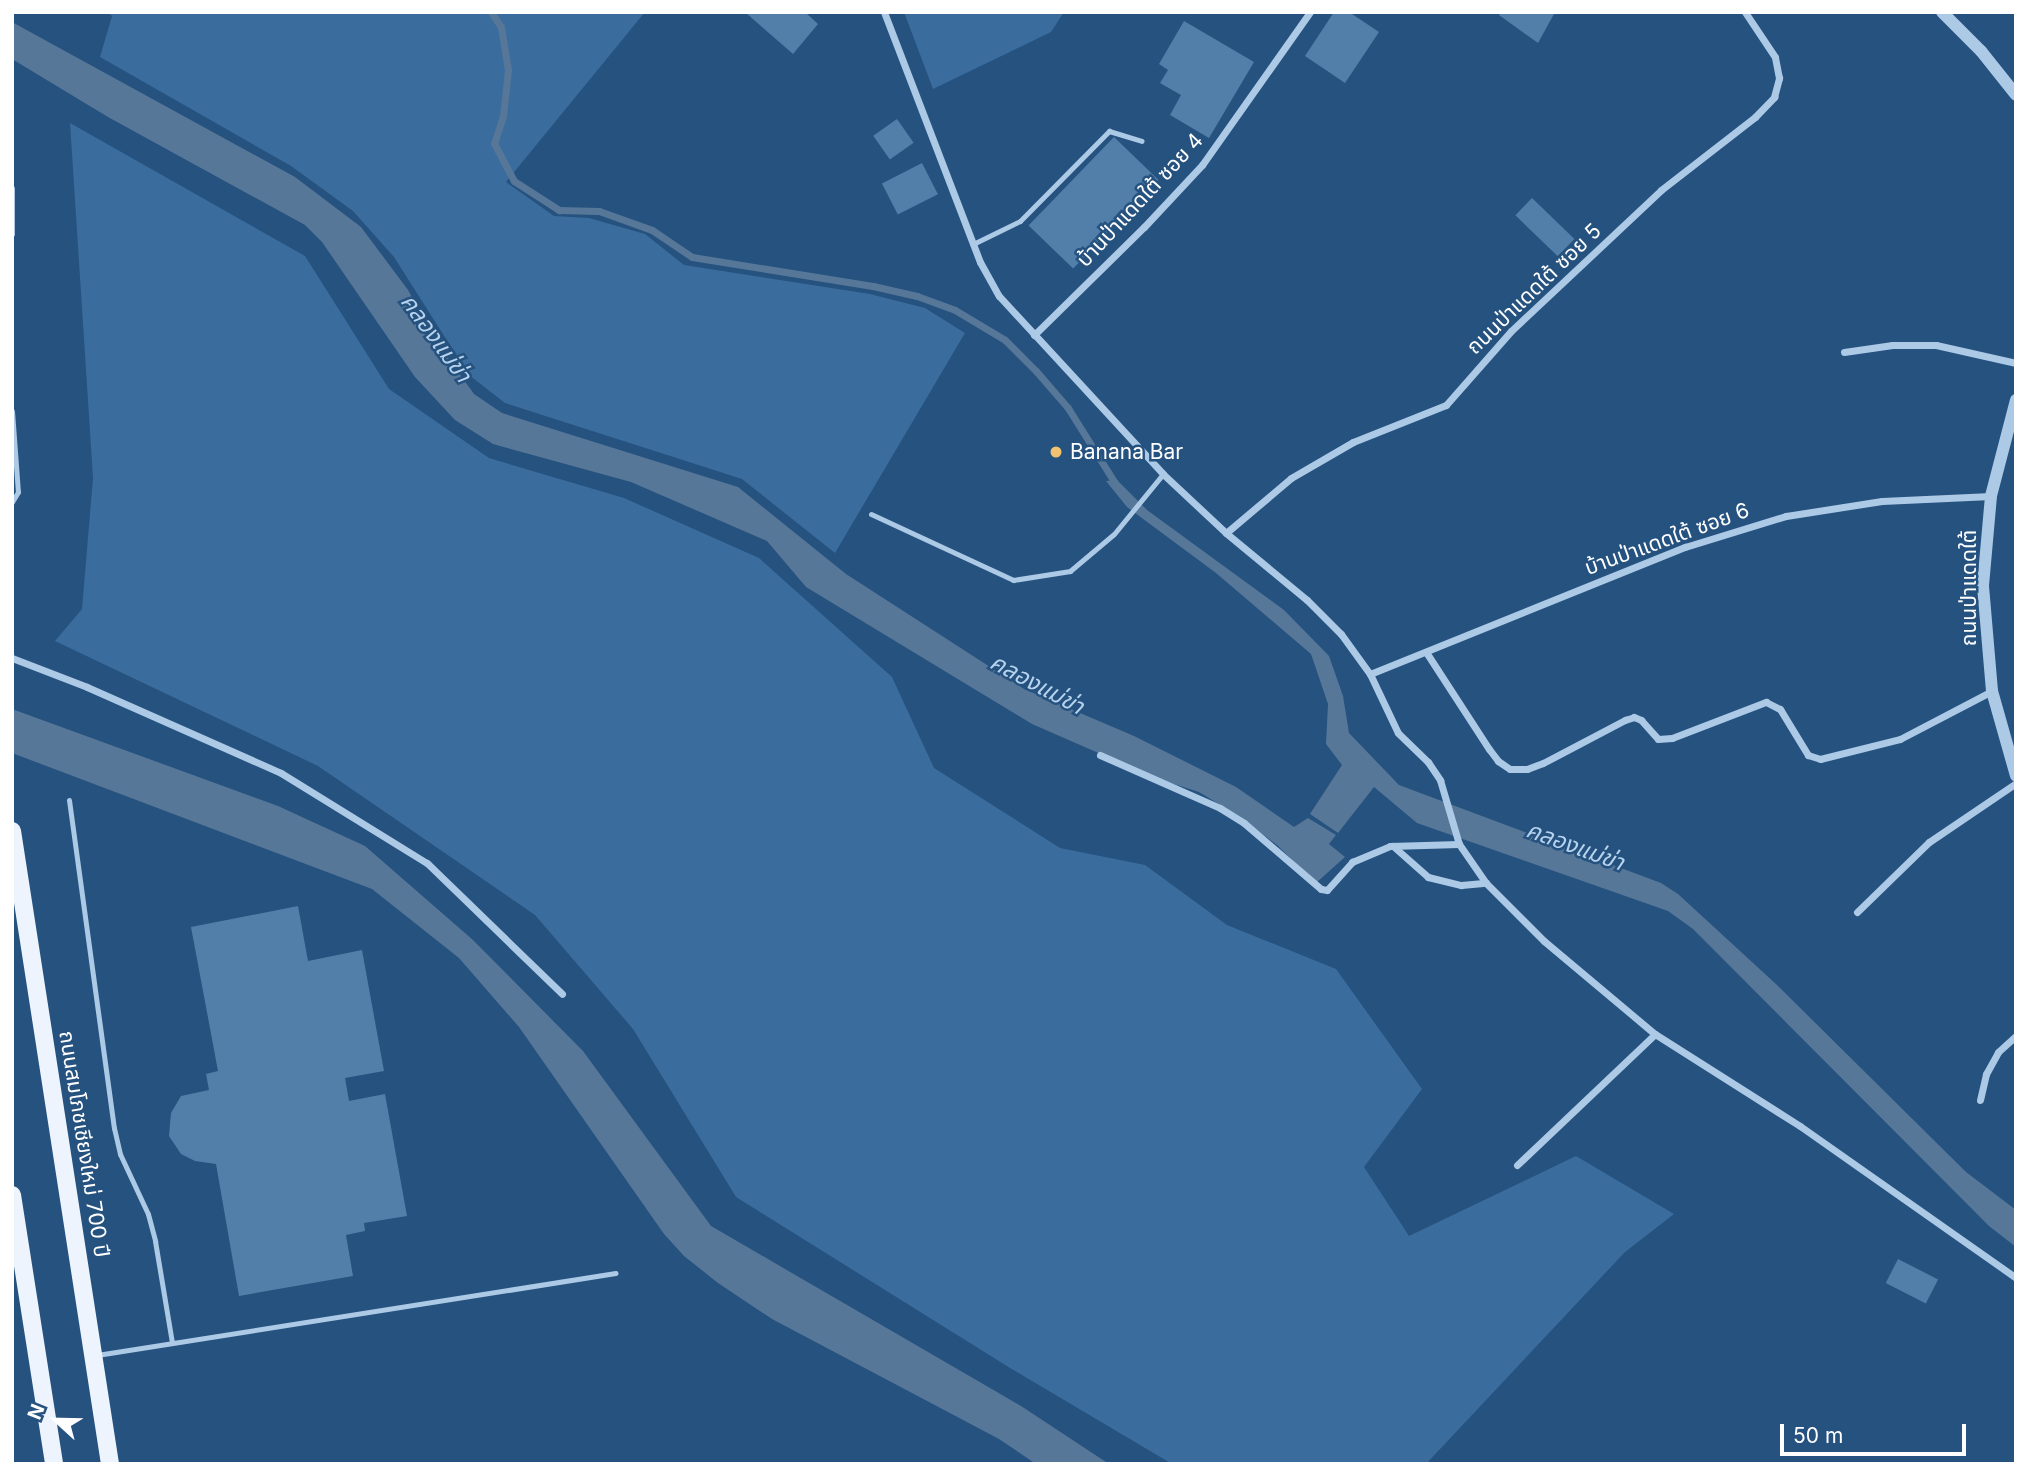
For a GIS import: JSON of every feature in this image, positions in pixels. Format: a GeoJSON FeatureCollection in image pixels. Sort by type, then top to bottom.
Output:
{"type":"FeatureCollection","features":[{"type":"Feature","properties":{"kind":"main road","name":"ถนนสมโภชเชียงใหม่ 700 ปี"},"geometry":{"type":"LineString","coordinates":[[12,831],[110,1464]]}},
{"type":"Feature","properties":{"kind":"main road"},"geometry":{"type":"LineString","coordinates":[[12,1195],[54,1464]]}},
{"type":"Feature","properties":{"kind":"street"},"geometry":{"type":"LineString","coordinates":[[884,12],[972,244],[989,280],[1034,335],[1163,474],[1226,533],[1324,616],[1358,655],[1398,733],[1428,762],[1440,780],[1458,841],[1486,883],[1544,941],[1655,1034],[1800,1126],[2016,1278]]}},
{"type":"Feature","properties":{"kind":"street","name":"บ้านป่าแดดใต้ ซอย 4"},"geometry":{"type":"LineString","coordinates":[[1034,335],[1144,228],[1202,165],[1310,12]]}},
{"type":"Feature","properties":{"kind":"street","name":"ถนนป่าแดดใต้ ซอย 5"},"geometry":{"type":"LineString","coordinates":[[1226,533],[1290,478],[1353,442],[1446,405],[1511,331],[1661,190],[1755,117],[1774,97],[1779,78],[1775,57],[1745,12]]}},
{"type":"Feature","properties":{"kind":"street"},"geometry":{"type":"LineString","coordinates":[[1942,12],[1981,51],[2016,95]]}},
{"type":"Feature","properties":{"kind":"street"},"geometry":{"type":"LineString","coordinates":[[1844,352],[1892,345],[1936,345],[2016,363]]}},
{"type":"Feature","properties":{"kind":"street","name":"ถนนป่าแดดใต้"},"geometry":{"type":"LineString","coordinates":[[2016,400],[1991,496],[1983,586],[1993,691],[2016,776]]}},
{"type":"Feature","properties":{"kind":"street","name":"บ้านป่าแดดใต้ ซอย 6"},"geometry":{"type":"LineString","coordinates":[[1370,674],[1685,547],[1786,516],[1882,501],[1991,496]]}},
{"type":"Feature","properties":{"kind":"street"},"geometry":{"type":"LineString","coordinates":[[1426,652],[1489,749],[1498,761],[1510,769],[1527,769],[1543,763],[1634,717],[1658,740],[1672,738],[1766,702],[1780,709],[1808,755],[1820,759],[1900,740],[1993,691]]}},
{"type":"Feature","properties":{"kind":"street"},"geometry":{"type":"LineString","coordinates":[[12,658],[87,687],[292,780],[427,863],[562,994]]}},
{"type":"Feature","properties":{"kind":"street"},"geometry":{"type":"LineString","coordinates":[[1100,755],[1220,808],[1244,823],[1321,889],[1327,890],[1352,862],[1393,846],[1458,841]]}},
{"type":"Feature","properties":{"kind":"street"},"geometry":{"type":"LineString","coordinates":[[1857,912],[1929,842],[2016,783]]}},
{"type":"Feature","properties":{"kind":"street"},"geometry":{"type":"LineString","coordinates":[[1393,846],[1428,877],[1461,886],[1486,883]]}},
{"type":"Feature","properties":{"kind":"street"},"geometry":{"type":"LineString","coordinates":[[1517,1165],[1655,1034]]}},
{"type":"Feature","properties":{"kind":"street"},"geometry":{"type":"LineString","coordinates":[[1980,1100],[1986,1074],[1998,1052],[2016,1035]]}},
{"type":"Feature","properties":{"kind":"lane"},"geometry":{"type":"LineString","coordinates":[[972,244],[1020,221],[1109,131],[1142,141]]}},
{"type":"Feature","properties":{"kind":"lane"},"geometry":{"type":"LineString","coordinates":[[12,188],[12,234]]}},
{"type":"Feature","properties":{"kind":"lane"},"geometry":{"type":"LineString","coordinates":[[12,411],[19,492],[12,502]]}},
{"type":"Feature","properties":{"kind":"lane"},"geometry":{"type":"LineString","coordinates":[[871,514],[1013,580],[1070,571],[1114,534],[1163,474]]}},
{"type":"Feature","properties":{"kind":"lane"},"geometry":{"type":"LineString","coordinates":[[69,800],[114,1128],[120,1154],[148,1214],[172,1343]]}},
{"type":"Feature","properties":{"kind":"lane"},"geometry":{"type":"LineString","coordinates":[[94,1355],[616,1273]]}},
{"type":"Feature","properties":{"kind":"shaded area"},"geometry":{"type":"Polygon","coordinates":[[[108,12],[645,12],[506,182],[554,216],[589,218],[645,234],[684,265],[870,294],[925,308],[965,333],[835,553],[742,479],[505,403],[469,375],[394,257],[353,211],[291,166],[100,57],[112,16],[108,12]]]}},
{"type":"Feature","properties":{"kind":"shaded area"},"geometry":{"type":"Polygon","coordinates":[[[904,12],[1064,12],[1051,32],[933,89],[904,12]]]}},
{"type":"Feature","properties":{"kind":"shaded area"},"geometry":{"type":"Polygon","coordinates":[[[12,22],[295,177],[361,227],[408,290],[436,341],[474,394],[502,413],[738,487],[846,574],[1024,689],[1134,736],[1236,787],[1294,827],[1308,818],[1336,835],[1329,844],[1345,857],[1316,883],[1277,845],[1237,815],[1199,792],[1158,779],[1032,724],[806,587],[767,541],[631,482],[493,444],[455,420],[415,377],[322,242],[305,225],[108,117],[12,59],[12,22]]]}},
{"type":"Feature","properties":{"kind":"shaded area"},"geometry":{"type":"Polygon","coordinates":[[[70,123],[305,256],[389,389],[489,458],[624,498],[759,558],[892,677],[934,768],[1060,848],[1145,865],[1227,925],[1336,969],[1422,1089],[1364,1167],[1409,1236],[1576,1156],[1674,1214],[1625,1252],[1426,1464],[1172,1464],[1010,1368],[736,1197],[633,1029],[535,915],[318,766],[55,641],[82,609],[93,478],[70,123]]]}},
{"type":"Feature","properties":{"kind":"shaded area"},"geometry":{"type":"Polygon","coordinates":[[[1117,480],[1147,510],[1284,610],[1329,656],[1343,696],[1349,733],[1399,785],[1661,883],[1678,894],[1777,985],[1966,1172],[2016,1210],[2016,1247],[1989,1226],[1693,929],[1668,911],[1417,823],[1374,787],[1338,833],[1310,814],[1342,765],[1326,744],[1328,704],[1311,654],[1216,573],[1127,507],[1106,481],[1117,480]]]}},
{"type":"Feature","properties":{"kind":"shaded area"},"geometry":{"type":"Polygon","coordinates":[[[12,709],[278,806],[365,846],[473,940],[583,1051],[711,1226],[1021,1406],[1109,1464],[1036,1464],[999,1439],[772,1319],[718,1283],[684,1256],[664,1234],[519,1027],[459,958],[372,889],[12,753],[12,709]]]}},
{"type":"Feature","properties":{"kind":"building"},"geometry":{"type":"Polygon","coordinates":[[[745,12],[805,12],[818,24],[793,54],[745,12]]]}},
{"type":"Feature","properties":{"kind":"building"},"geometry":{"type":"Polygon","coordinates":[[[1334,12],[1349,12],[1379,32],[1345,83],[1305,56],[1334,12]]]}},
{"type":"Feature","properties":{"kind":"building"},"geometry":{"type":"Polygon","coordinates":[[[1501,12],[1554,14],[1538,43],[1499,15],[1501,12]]]}},
{"type":"Feature","properties":{"kind":"building"},"geometry":{"type":"Polygon","coordinates":[[[1184,21],[1254,62],[1209,138],[1170,115],[1181,95],[1160,83],[1168,70],[1159,64],[1184,21]]]}},
{"type":"Feature","properties":{"kind":"building"},"geometry":{"type":"Polygon","coordinates":[[[897,119],[914,143],[890,159],[873,136],[897,119]]]}},
{"type":"Feature","properties":{"kind":"building"},"geometry":{"type":"Polygon","coordinates":[[[1114,137],[1159,180],[1073,269],[1029,225],[1114,137]]]}},
{"type":"Feature","properties":{"kind":"building"},"geometry":{"type":"Polygon","coordinates":[[[922,163],[938,194],[898,215],[882,183],[922,163]]]}},
{"type":"Feature","properties":{"kind":"building"},"geometry":{"type":"Polygon","coordinates":[[[1532,198],[1574,239],[1558,256],[1515,215],[1532,198]]]}},
{"type":"Feature","properties":{"kind":"building"},"geometry":{"type":"Polygon","coordinates":[[[298,906],[308,961],[362,950],[384,1071],[345,1078],[349,1101],[385,1094],[407,1216],[364,1223],[365,1231],[346,1235],[353,1276],[239,1296],[216,1164],[195,1161],[181,1154],[169,1136],[171,1113],[181,1096],[209,1090],[206,1074],[218,1071],[191,927],[298,906]]]}},
{"type":"Feature","properties":{"kind":"building"},"geometry":{"type":"Polygon","coordinates":[[[1898,1259],[1938,1279],[1926,1303],[1886,1283],[1898,1259]]]}},
{"type":"Feature","properties":{"kind":"waterway"},"geometry":{"type":"LineString","coordinates":[[491,12],[501,27],[508,70],[503,116],[494,143],[514,181],[559,210],[599,211],[652,230],[692,257],[873,286],[917,296],[955,310],[1005,340],[1036,371],[1068,408],[1118,488]]}},
{"type":"Feature","properties":{"kind":"place","name":"Banana Bar"},"geometry":{"type":"Point","coordinates":[1056,452]}},
{"type":"Feature","properties":{"kind":"water label","name":"คลองแม่ข่า"},"geometry":{"type":"Point","coordinates":[436,338]}},
{"type":"Feature","properties":{"kind":"water label","name":"คลองแม่ข่า"},"geometry":{"type":"Point","coordinates":[1037,684]}},
{"type":"Feature","properties":{"kind":"water label","name":"คลองแม่ข่า"},"geometry":{"type":"Point","coordinates":[1575,846]}}]}
